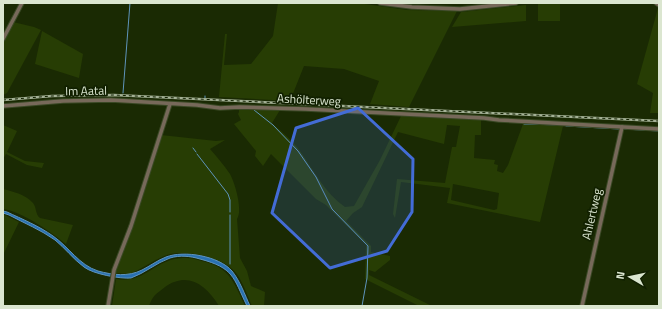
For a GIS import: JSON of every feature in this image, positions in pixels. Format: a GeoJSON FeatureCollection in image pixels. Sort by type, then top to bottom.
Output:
{"type":"FeatureCollection","features":[{"type":"Feature","properties":{"kind":"street"},"geometry":{"type":"LineString","coordinates":[[3,39],[22,3]]}},
{"type":"Feature","properties":{"kind":"street"},"geometry":{"type":"LineString","coordinates":[[380,3],[412,7],[460,9],[516,3]]}},
{"type":"Feature","properties":{"kind":"street","name":"Im Aatal"},"geometry":{"type":"LineString","coordinates":[[3,106],[63,101],[111,100],[170,104]]}},
{"type":"Feature","properties":{"kind":"street"},"geometry":{"type":"LineString","coordinates":[[108,306],[114,271],[131,226],[170,104]]}},
{"type":"Feature","properties":{"kind":"street","name":"Ashölterweg"},"geometry":{"type":"LineString","coordinates":[[170,104],[220,108],[306,109],[659,129]]}},
{"type":"Feature","properties":{"kind":"street","name":"Ahlertweg"},"geometry":{"type":"LineString","coordinates":[[582,306],[622,127]]}},
{"type":"Feature","properties":{"kind":"highlighted area"},"geometry":{"type":"Polygon","coordinates":[[[358,108],[413,159],[412,212],[387,251],[330,268],[272,213],[296,128],[358,108]]]}},
{"type":"Feature","properties":{"kind":"green space"},"geometry":{"type":"Polygon","coordinates":[[[278,3],[358,3],[407,10],[457,11],[409,107],[370,104],[379,81],[344,69],[304,66],[290,101],[219,97],[225,34],[227,34],[224,65],[251,64],[273,36],[278,3]]]}},
{"type":"Feature","properties":{"kind":"green space"},"geometry":{"type":"Polygon","coordinates":[[[538,3],[560,3],[560,21],[538,21],[538,3]]]}},
{"type":"Feature","properties":{"kind":"green space"},"geometry":{"type":"Polygon","coordinates":[[[526,5],[526,21],[452,27],[461,12],[526,5]]]}},
{"type":"Feature","properties":{"kind":"green space"},"geometry":{"type":"Polygon","coordinates":[[[658,8],[659,113],[650,113],[653,93],[637,84],[658,8]]]}},
{"type":"Feature","properties":{"kind":"green space"},"geometry":{"type":"Polygon","coordinates":[[[13,22],[41,30],[7,93],[3,95],[3,41],[13,22]]]}},
{"type":"Feature","properties":{"kind":"green space"},"geometry":{"type":"Polygon","coordinates":[[[42,31],[83,54],[79,78],[35,64],[42,31]]]}},
{"type":"Feature","properties":{"kind":"green space"},"geometry":{"type":"Polygon","coordinates":[[[239,108],[280,110],[272,123],[294,144],[326,188],[345,207],[354,206],[380,160],[401,116],[481,120],[481,135],[475,135],[474,158],[495,160],[494,164],[498,165],[497,171],[503,173],[508,165],[523,124],[563,126],[540,222],[447,203],[450,188],[401,182],[395,218],[393,214],[397,179],[445,183],[452,147],[456,147],[460,126],[447,125],[444,144],[398,132],[362,207],[353,213],[346,221],[371,246],[371,252],[390,256],[390,260],[375,272],[369,270],[369,275],[432,306],[419,306],[365,279],[366,245],[326,205],[316,199],[271,154],[263,166],[255,156],[256,151],[234,124],[241,120],[238,114],[239,108]],[[453,184],[451,200],[494,210],[497,209],[499,193],[453,184]]]}},
{"type":"Feature","properties":{"kind":"green space"},"geometry":{"type":"Polygon","coordinates":[[[3,125],[17,131],[7,152],[25,161],[44,163],[42,168],[27,165],[6,154],[3,159],[3,125]]]}},
{"type":"Feature","properties":{"kind":"green space"},"geometry":{"type":"Polygon","coordinates":[[[161,135],[216,141],[225,140],[210,149],[228,171],[234,184],[239,203],[239,215],[237,219],[240,258],[247,271],[251,286],[265,292],[264,306],[252,306],[241,280],[230,267],[204,256],[175,253],[167,255],[129,274],[115,273],[161,135]]]}},
{"type":"Feature","properties":{"kind":"green space"},"geometry":{"type":"Polygon","coordinates":[[[3,189],[19,194],[30,200],[40,218],[73,225],[66,244],[45,228],[28,218],[3,209],[3,189]]]}},
{"type":"Feature","properties":{"kind":"green space"},"geometry":{"type":"Polygon","coordinates":[[[3,214],[19,222],[3,255],[3,214]]]}},
{"type":"Feature","properties":{"kind":"green space"},"geometry":{"type":"Polygon","coordinates":[[[192,258],[214,265],[227,273],[235,285],[245,306],[219,306],[214,298],[202,287],[189,280],[181,280],[173,282],[159,291],[153,297],[149,306],[112,306],[116,279],[132,279],[171,260],[192,258]]]}},
{"type":"Feature","properties":{"kind":"water"},"geometry":{"type":"Polygon","coordinates":[[[3,211],[48,232],[59,240],[85,265],[98,271],[120,275],[131,274],[142,270],[163,258],[173,255],[191,254],[210,258],[226,266],[232,271],[250,306],[247,306],[231,275],[220,266],[211,262],[192,257],[178,256],[165,260],[131,278],[100,274],[88,270],[76,261],[50,236],[3,213],[3,211]]]}},
{"type":"Feature","properties":{"kind":"waterway"},"geometry":{"type":"LineString","coordinates":[[123,93],[130,3]]}},
{"type":"Feature","properties":{"kind":"waterway"},"geometry":{"type":"LineString","coordinates":[[654,3],[657,6]]}},
{"type":"Feature","properties":{"kind":"waterway"},"geometry":{"type":"LineString","coordinates":[[254,110],[273,125],[298,151],[316,177],[332,209],[368,246],[367,278],[362,306]]}},
{"type":"Feature","properties":{"kind":"waterway"},"geometry":{"type":"LineString","coordinates":[[524,124],[562,125]]}},
{"type":"Feature","properties":{"kind":"waterway"},"geometry":{"type":"LineString","coordinates":[[566,126],[619,129]]}},
{"type":"Feature","properties":{"kind":"waterway"},"geometry":{"type":"LineString","coordinates":[[624,129],[659,131]]}},
{"type":"Feature","properties":{"kind":"waterway"},"geometry":{"type":"LineString","coordinates":[[193,148],[196,152]]}},
{"type":"Feature","properties":{"kind":"waterway"},"geometry":{"type":"LineString","coordinates":[[197,154],[228,194],[230,200],[230,212]]}},
{"type":"Feature","properties":{"kind":"waterway"},"geometry":{"type":"LineString","coordinates":[[230,215],[230,264]]}},
{"type":"Feature","properties":{"kind":"railway"},"geometry":{"type":"LineString","coordinates":[[3,100],[52,96],[114,95],[659,121]]}}]}
